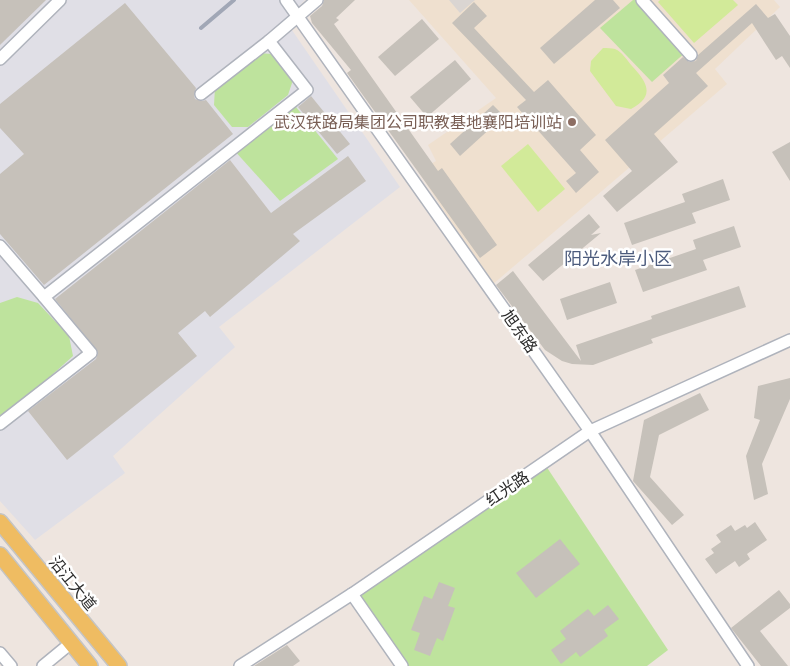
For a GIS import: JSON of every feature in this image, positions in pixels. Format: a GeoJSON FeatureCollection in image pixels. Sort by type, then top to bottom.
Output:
{"type":"FeatureCollection","features":[{"type":"Feature","properties":{"kind":"main road","name":"沿江大道"},"geometry":{"type":"LineString","coordinates":[[0,522],[118,666]]}},
{"type":"Feature","properties":{"kind":"main road"},"geometry":{"type":"LineString","coordinates":[[0,555],[90,666]]}},
{"type":"Feature","properties":{"kind":"street"},"geometry":{"type":"LineString","coordinates":[[0,59],[60,0]]}},
{"type":"Feature","properties":{"kind":"street","name":"旭东路"},"geometry":{"type":"LineString","coordinates":[[286,0],[590,431],[748,666]]}},
{"type":"Feature","properties":{"kind":"street"},"geometry":{"type":"LineString","coordinates":[[201,94],[299,17],[317,0]]}},
{"type":"Feature","properties":{"kind":"street"},"geometry":{"type":"LineString","coordinates":[[642,0],[691,55]]}},
{"type":"Feature","properties":{"kind":"street"},"geometry":{"type":"LineString","coordinates":[[44,297],[307,90],[269,41]]}},
{"type":"Feature","properties":{"kind":"street"},"geometry":{"type":"LineString","coordinates":[[0,246],[90,354],[0,424]]}},
{"type":"Feature","properties":{"kind":"street","name":"红光路"},"geometry":{"type":"LineString","coordinates":[[240,666],[352,594],[590,431],[790,340]]}},
{"type":"Feature","properties":{"kind":"street"},"geometry":{"type":"LineString","coordinates":[[352,594],[402,666]]}},
{"type":"Feature","properties":{"kind":"street"},"geometry":{"type":"LineString","coordinates":[[44,666],[71,643]]}},
{"type":"Feature","properties":{"kind":"street"},"geometry":{"type":"LineString","coordinates":[[0,653],[11,666]]}},
{"type":"Feature","properties":{"kind":"shaded area"},"geometry":{"type":"Polygon","coordinates":[[[0,0],[305,0],[285,20],[400,187],[219,327],[235,347],[113,456],[125,473],[35,540],[0,501],[0,0]]]}},
{"type":"Feature","properties":{"kind":"shaded area","name":"武汉铁路局集团公司职教基地襄阳培训站"},"geometry":{"type":"Polygon","coordinates":[[[409,0],[774,0],[780,7],[715,69],[727,84],[492,285],[418,171],[436,161],[428,145],[496,98],[409,0]]]}},
{"type":"Feature","properties":{"kind":"shaded area"},"geometry":{"type":"Polygon","coordinates":[[[449,0],[475,0],[460,13],[449,0]]]}},
{"type":"Feature","properties":{"kind":"green space"},"geometry":{"type":"Polygon","coordinates":[[[633,0],[642,0],[687,51],[652,82],[600,28],[633,0]]]}},
{"type":"Feature","properties":{"kind":"green space"},"geometry":{"type":"Polygon","coordinates":[[[660,0],[733,0],[738,5],[694,43],[658,2],[660,0]]]}},
{"type":"Feature","properties":{"kind":"green space"},"geometry":{"type":"Polygon","coordinates":[[[603,48],[614,49],[620,52],[645,83],[646,94],[644,99],[631,109],[616,106],[590,71],[591,61],[603,48]]]}},
{"type":"Feature","properties":{"kind":"green space"},"geometry":{"type":"Polygon","coordinates":[[[258,53],[272,54],[293,80],[288,95],[248,127],[232,127],[214,105],[215,87],[258,53]]]}},
{"type":"Feature","properties":{"kind":"green space"},"geometry":{"type":"Polygon","coordinates":[[[292,102],[338,159],[280,201],[233,149],[292,102]]]}},
{"type":"Feature","properties":{"kind":"green space"},"geometry":{"type":"Polygon","coordinates":[[[528,144],[565,189],[538,212],[501,166],[528,144]]]}},
{"type":"Feature","properties":{"kind":"green space"},"geometry":{"type":"Polygon","coordinates":[[[17,297],[38,303],[69,336],[73,356],[4,418],[0,418],[0,303],[17,297]]]}},
{"type":"Feature","properties":{"kind":"green space"},"geometry":{"type":"Polygon","coordinates":[[[544,463],[668,650],[647,666],[402,666],[352,594],[544,463]]]}},
{"type":"Feature","properties":{"kind":"building"},"geometry":{"type":"Polygon","coordinates":[[[0,0],[46,0],[0,45],[0,0]]]}},
{"type":"Feature","properties":{"kind":"building"},"geometry":{"type":"Polygon","coordinates":[[[324,0],[355,0],[336,18],[339,20],[334,24],[438,171],[442,168],[497,245],[480,258],[347,73],[351,70],[312,23],[310,16],[322,6],[324,0]]]}},
{"type":"Feature","properties":{"kind":"building"},"geometry":{"type":"Polygon","coordinates":[[[595,0],[613,0],[620,8],[554,64],[540,48],[595,0]]]}},
{"type":"Feature","properties":{"kind":"building"},"geometry":{"type":"Polygon","coordinates":[[[474,2],[487,16],[474,28],[534,92],[548,80],[596,135],[580,150],[599,172],[576,193],[566,181],[576,173],[517,107],[526,100],[452,23],[474,2]]]}},
{"type":"Feature","properties":{"kind":"building"},"geometry":{"type":"Polygon","coordinates":[[[125,3],[196,88],[195,99],[206,100],[233,134],[44,285],[0,234],[0,174],[24,154],[0,128],[0,104],[125,3]]]}},
{"type":"Feature","properties":{"kind":"building"},"geometry":{"type":"Polygon","coordinates":[[[756,4],[768,18],[775,14],[790,36],[790,68],[782,56],[776,60],[752,23],[696,73],[708,86],[654,134],[678,162],[617,212],[603,196],[632,171],[605,140],[669,83],[663,75],[683,57],[689,62],[696,61],[698,55],[756,4]]]}},
{"type":"Feature","properties":{"kind":"building"},"geometry":{"type":"Polygon","coordinates":[[[422,19],[439,39],[395,76],[378,57],[422,19]]]}},
{"type":"Feature","properties":{"kind":"building"},"geometry":{"type":"Polygon","coordinates":[[[455,60],[471,79],[427,117],[410,97],[455,60]]]}},
{"type":"Feature","properties":{"kind":"building"},"geometry":{"type":"Polygon","coordinates":[[[311,96],[350,144],[337,154],[298,107],[311,96]]]}},
{"type":"Feature","properties":{"kind":"building"},"geometry":{"type":"Polygon","coordinates":[[[493,105],[504,116],[460,156],[450,144],[493,105]]]}},
{"type":"Feature","properties":{"kind":"building"},"geometry":{"type":"Polygon","coordinates":[[[790,142],[790,181],[772,152],[790,142]]]}},
{"type":"Feature","properties":{"kind":"building"},"geometry":{"type":"Polygon","coordinates":[[[348,156],[366,181],[293,234],[300,241],[210,317],[205,311],[178,333],[197,356],[67,460],[28,411],[96,359],[98,352],[55,299],[230,160],[271,213],[348,156]]]}},
{"type":"Feature","properties":{"kind":"building"},"geometry":{"type":"Polygon","coordinates":[[[723,179],[730,200],[692,213],[696,223],[632,245],[624,223],[685,202],[682,194],[723,179]]]}},
{"type":"Feature","properties":{"kind":"building"},"geometry":{"type":"Polygon","coordinates":[[[589,214],[600,227],[591,235],[601,233],[543,281],[528,265],[589,214]]]}},
{"type":"Feature","properties":{"kind":"building"},"geometry":{"type":"Polygon","coordinates":[[[734,226],[741,247],[703,260],[707,270],[643,292],[635,270],[696,249],[693,240],[734,226]]]}},
{"type":"Feature","properties":{"kind":"building"},"geometry":{"type":"Polygon","coordinates":[[[513,271],[581,361],[576,345],[652,319],[651,316],[739,286],[746,307],[651,339],[653,343],[593,365],[572,364],[562,361],[545,350],[496,285],[513,271]]]}},
{"type":"Feature","properties":{"kind":"building"},"geometry":{"type":"Polygon","coordinates":[[[610,282],[617,303],[567,320],[560,299],[610,282]]]}},
{"type":"Feature","properties":{"kind":"building"},"geometry":{"type":"Polygon","coordinates":[[[790,378],[790,399],[762,464],[768,494],[754,500],[746,456],[760,420],[754,418],[758,386],[790,378]]]}},
{"type":"Feature","properties":{"kind":"building"},"geometry":{"type":"Polygon","coordinates":[[[700,393],[709,410],[659,435],[650,477],[684,515],[672,525],[633,481],[644,420],[700,393]]]}},
{"type":"Feature","properties":{"kind":"building"},"geometry":{"type":"Polygon","coordinates":[[[755,522],[767,540],[747,554],[750,559],[739,567],[735,561],[716,574],[705,559],[714,553],[711,549],[721,542],[716,535],[731,525],[735,531],[745,525],[747,528],[755,522]]]}},
{"type":"Feature","properties":{"kind":"building"},"geometry":{"type":"Polygon","coordinates":[[[560,539],[580,564],[536,598],[516,573],[560,539]]]}},
{"type":"Feature","properties":{"kind":"building"},"geometry":{"type":"Polygon","coordinates":[[[439,582],[455,588],[448,606],[455,608],[443,641],[437,638],[430,656],[414,650],[420,633],[411,630],[424,596],[432,599],[439,582]]]}},
{"type":"Feature","properties":{"kind":"building"},"geometry":{"type":"Polygon","coordinates":[[[779,590],[790,604],[790,608],[760,631],[788,666],[761,666],[731,628],[779,590]]]}},
{"type":"Feature","properties":{"kind":"building"},"geometry":{"type":"Polygon","coordinates":[[[608,605],[619,619],[604,630],[608,636],[580,657],[576,652],[561,664],[551,650],[566,639],[560,631],[588,609],[594,616],[608,605]]]}},
{"type":"Feature","properties":{"kind":"building"},"geometry":{"type":"Polygon","coordinates":[[[287,645],[300,661],[293,666],[254,666],[287,645]]]}},
{"type":"Feature","properties":{"kind":"railway"},"geometry":{"type":"LineString","coordinates":[[201,28],[234,0]]}},
{"type":"Feature","properties":{"kind":"place","name":"武汉铁路局集团公司职教基地襄阳培训站"},"geometry":{"type":"Point","coordinates":[572,122]}},
{"type":"Feature","properties":{"kind":"district","name":"阳光水岸小区"},"geometry":{"type":"Point","coordinates":[618,258]}}]}
